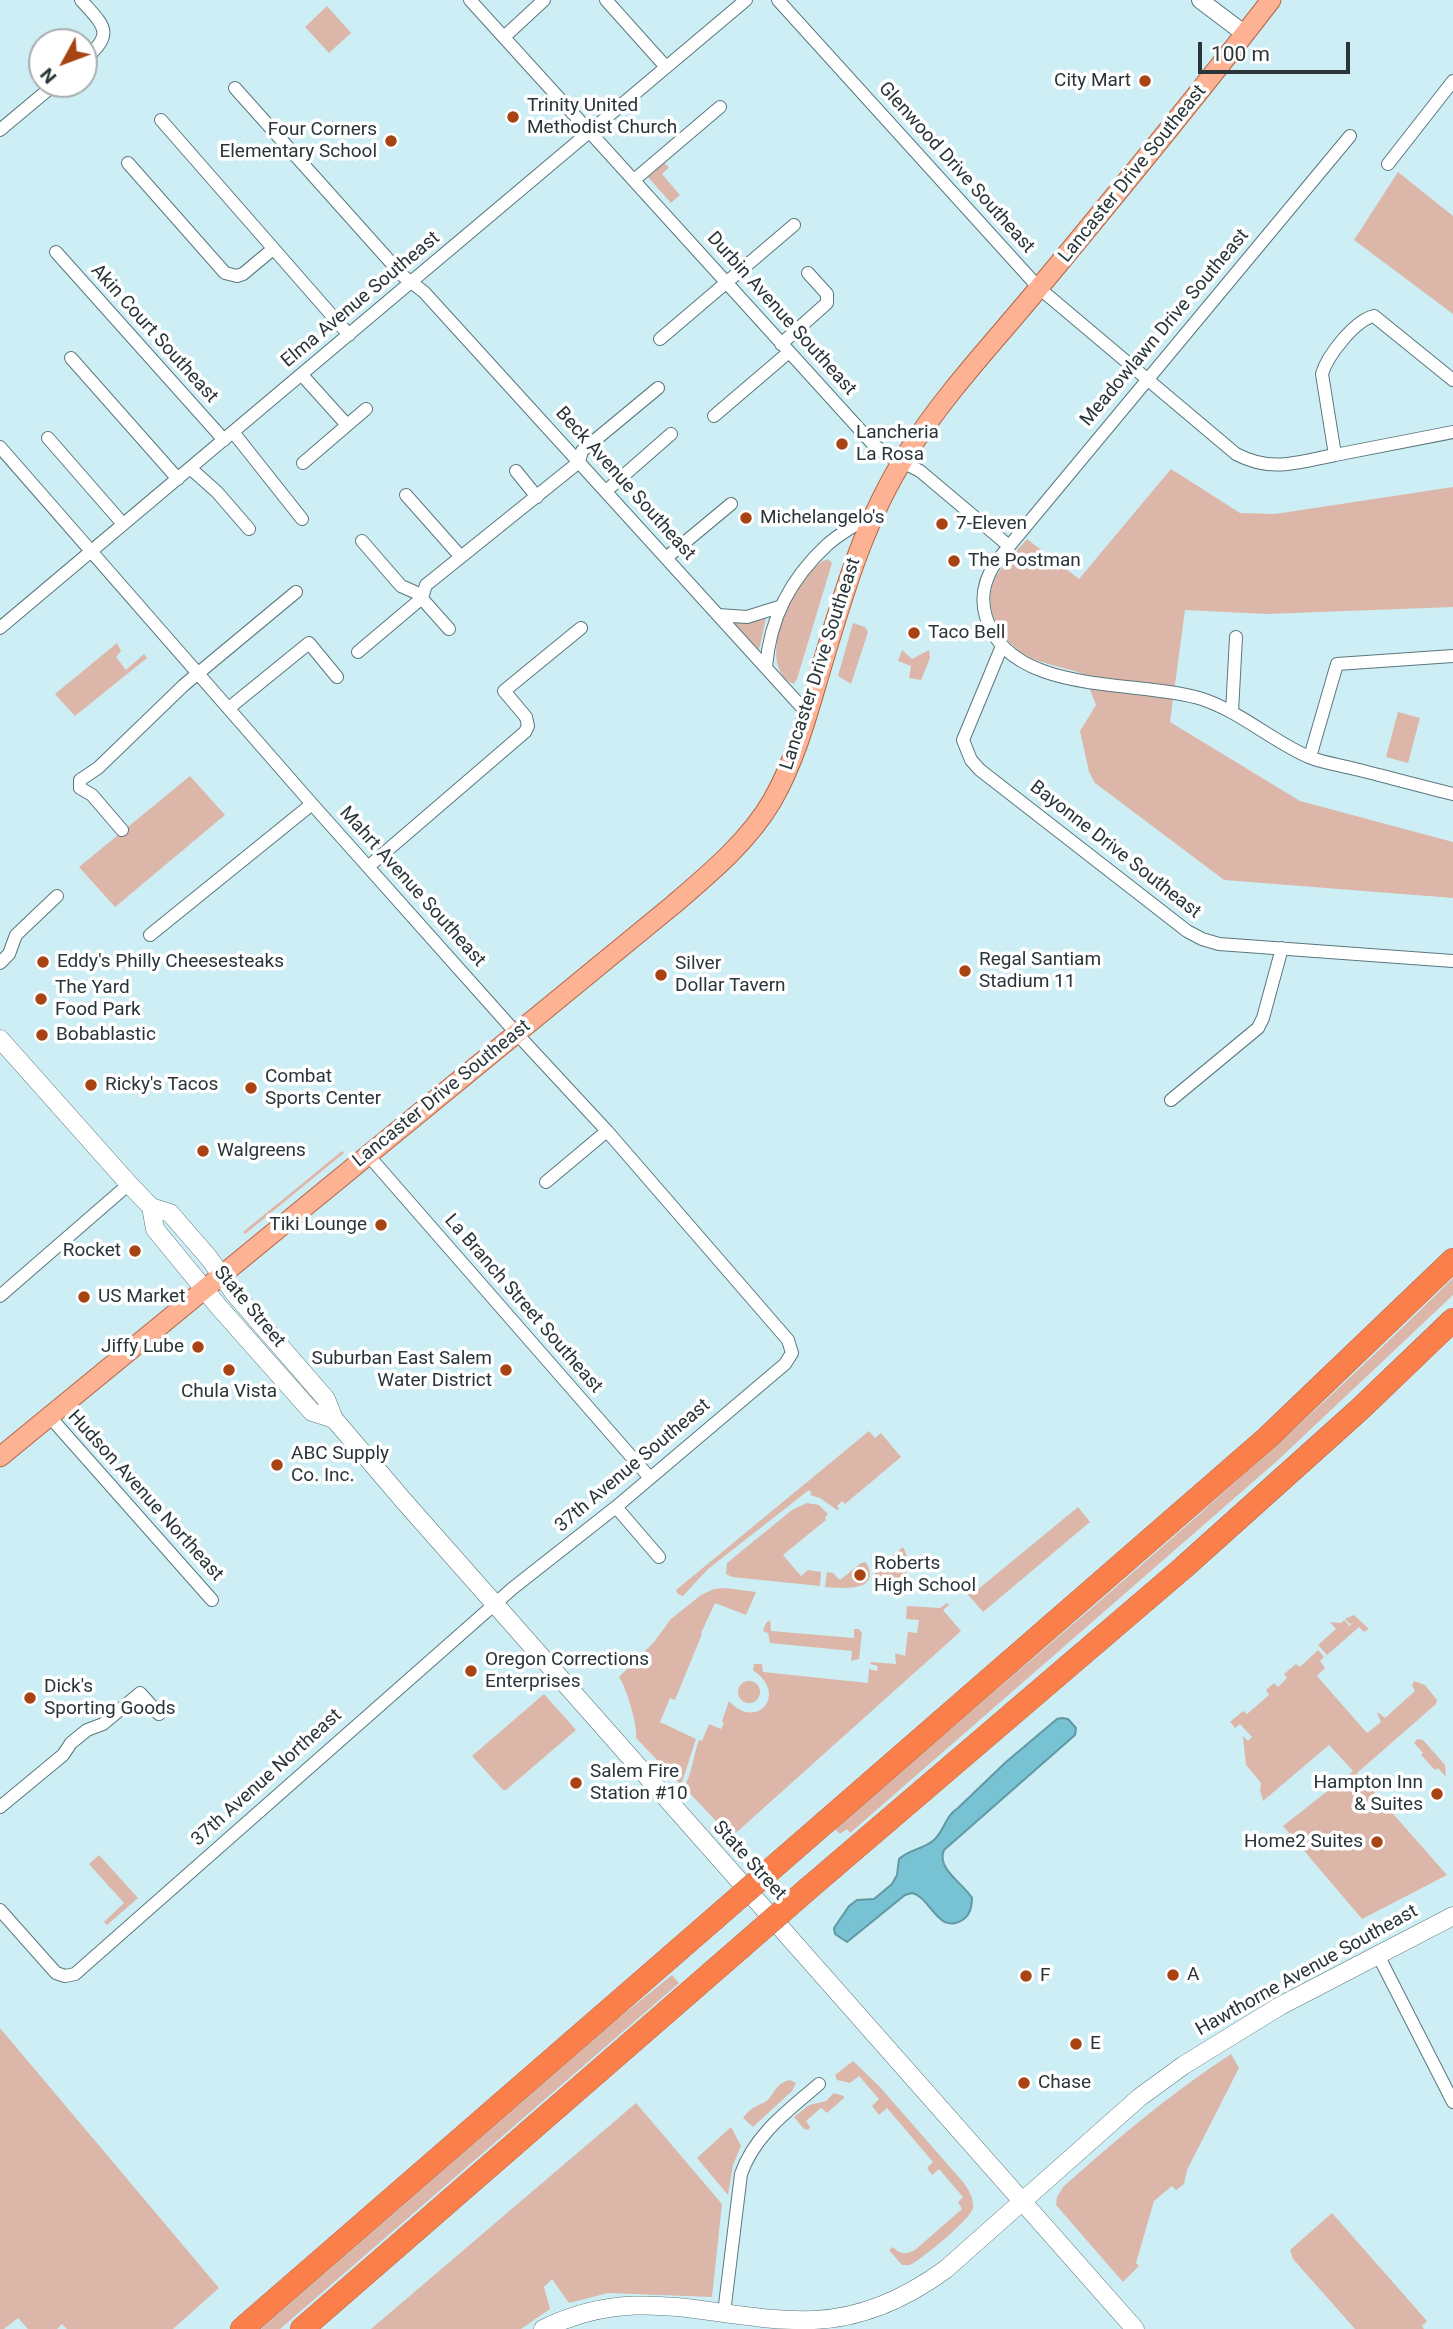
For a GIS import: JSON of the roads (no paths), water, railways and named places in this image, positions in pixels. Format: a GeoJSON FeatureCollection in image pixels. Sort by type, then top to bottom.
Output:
{"type":"FeatureCollection","features":[{"type":"Feature","properties":{"kind":"highway"},"geometry":{"type":"LineString","coordinates":[[242,2329],[1267,1438],[1453,1260]]}},
{"type":"Feature","properties":{"kind":"highway"},"geometry":{"type":"LineString","coordinates":[[302,2329],[808,1888],[1183,1568],[1350,1419],[1453,1320]]}},
{"type":"Feature","properties":{"kind":"main road","name":"Lancaster Drive Southeast"},"geometry":{"type":"LineString","coordinates":[[1,1455],[517,1034],[690,890],[746,836],[771,803],[782,781],[807,713],[849,575],[872,515],[902,462],[955,389],[1146,159],[1271,0]]}},
{"type":"Feature","properties":{"kind":"main road","name":"State Street"},"geometry":{"type":"LineString","coordinates":[[0,1039],[151,1207],[170,1213],[234,1293],[327,1399],[334,1419],[494,1605],[1135,2329]]}},
{"type":"Feature","properties":{"kind":"main road","name":"State Street"},"geometry":{"type":"LineString","coordinates":[[151,1207],[155,1229],[312,1412],[334,1419]]}},
{"type":"Feature","properties":{"kind":"main road","name":"Hawthorne Avenue Southeast"},"geometry":{"type":"LineString","coordinates":[[543,2329],[568,2317],[624,2305],[668,2305],[724,2313],[817,2320],[848,2316],[884,2305],[928,2282],[1140,2097],[1184,2065],[1268,2013],[1453,1916]]}},
{"type":"Feature","properties":{"kind":"street"},"geometry":{"type":"LineString","coordinates":[[81,0],[103,28],[104,35],[98,47]]}},
{"type":"Feature","properties":{"kind":"street","name":"Durbin Avenue Southeast"},"geometry":{"type":"LineString","coordinates":[[470,0],[872,443],[884,453],[920,471],[1009,546]]}},
{"type":"Feature","properties":{"kind":"street"},"geometry":{"type":"LineString","coordinates":[[504,37],[544,0]]}},
{"type":"Feature","properties":{"kind":"street"},"geometry":{"type":"LineString","coordinates":[[606,0],[666,67]]}},
{"type":"Feature","properties":{"kind":"street","name":"Elma Avenue Southeast"},"geometry":{"type":"LineString","coordinates":[[0,628],[746,0]]}},
{"type":"Feature","properties":{"kind":"street","name":"Glenwood Drive Southeast"},"geometry":{"type":"LineString","coordinates":[[778,0],[1039,288],[1237,454],[1250,461],[1274,466],[1453,432]]}},
{"type":"Feature","properties":{"kind":"street"},"geometry":{"type":"LineString","coordinates":[[1200,0],[1245,34]]}},
{"type":"Feature","properties":{"kind":"street"},"geometry":{"type":"LineString","coordinates":[[1388,164],[1453,81]]}},
{"type":"Feature","properties":{"kind":"street","name":"Beck Avenue Southeast"},"geometry":{"type":"LineString","coordinates":[[235,88],[403,276],[413,282],[807,713]]}},
{"type":"Feature","properties":{"kind":"street"},"geometry":{"type":"LineString","coordinates":[[0,130],[38,98]]}},
{"type":"Feature","properties":{"kind":"street"},"geometry":{"type":"LineString","coordinates":[[634,180],[720,107]]}},
{"type":"Feature","properties":{"kind":"street"},"geometry":{"type":"LineString","coordinates":[[161,120],[349,335]]}},
{"type":"Feature","properties":{"kind":"street","name":"Meadowlawn Drive Southeast"},"geometry":{"type":"LineString","coordinates":[[1009,546],[1350,136]]}},
{"type":"Feature","properties":{"kind":"street"},"geometry":{"type":"LineString","coordinates":[[128,163],[225,273],[243,274],[274,249]]}},
{"type":"Feature","properties":{"kind":"street"},"geometry":{"type":"LineString","coordinates":[[660,339],[794,225]]}},
{"type":"Feature","properties":{"kind":"street","name":"Akin Court Southeast"},"geometry":{"type":"LineString","coordinates":[[56,253],[302,519]]}},
{"type":"Feature","properties":{"kind":"street"},"geometry":{"type":"LineString","coordinates":[[714,416],[785,348],[827,303],[827,294],[808,273]]}},
{"type":"Feature","properties":{"kind":"street"},"geometry":{"type":"LineString","coordinates":[[1335,455],[1322,374],[1325,364],[1359,322],[1374,316],[1381,320],[1453,380]]}},
{"type":"Feature","properties":{"kind":"street"},"geometry":{"type":"LineString","coordinates":[[71,358],[177,479]]}},
{"type":"Feature","properties":{"kind":"street"},"geometry":{"type":"LineString","coordinates":[[302,375],[347,425]]}},
{"type":"Feature","properties":{"kind":"street"},"geometry":{"type":"LineString","coordinates":[[358,652],[422,598],[426,585],[579,462],[582,451],[658,387]]}},
{"type":"Feature","properties":{"kind":"street"},"geometry":{"type":"LineString","coordinates":[[303,463],[366,409]]}},
{"type":"Feature","properties":{"kind":"street"},"geometry":{"type":"LineString","coordinates":[[606,491],[671,434]]}},
{"type":"Feature","properties":{"kind":"street"},"geometry":{"type":"LineString","coordinates":[[48,438],[123,524]]}},
{"type":"Feature","properties":{"kind":"street","name":"Mahrt Avenue Southeast"},"geometry":{"type":"LineString","coordinates":[[0,447],[312,804],[607,1131],[788,1340],[792,1353]]}},
{"type":"Feature","properties":{"kind":"street"},"geometry":{"type":"LineString","coordinates":[[190,468],[217,492],[248,529]]}},
{"type":"Feature","properties":{"kind":"street"},"geometry":{"type":"LineString","coordinates":[[516,471],[537,497]]}},
{"type":"Feature","properties":{"kind":"street"},"geometry":{"type":"LineString","coordinates":[[407,495],[461,557]]}},
{"type":"Feature","properties":{"kind":"street"},"geometry":{"type":"LineString","coordinates":[[666,558],[731,504]]}},
{"type":"Feature","properties":{"kind":"street"},"geometry":{"type":"LineString","coordinates":[[766,667],[774,619],[789,591],[828,544],[872,515]]}},
{"type":"Feature","properties":{"kind":"street"},"geometry":{"type":"LineString","coordinates":[[362,541],[401,586],[417,593],[449,629]]}},
{"type":"Feature","properties":{"kind":"street"},"geometry":{"type":"LineString","coordinates":[[1009,546],[990,572],[983,594],[989,625],[1002,646],[1032,667],[1058,677],[1201,699],[1232,712],[1310,757],[1453,794]]}},
{"type":"Feature","properties":{"kind":"street"},"geometry":{"type":"LineString","coordinates":[[122,830],[92,795],[80,789],[78,783],[98,768],[199,673],[296,592]]}},
{"type":"Feature","properties":{"kind":"street"},"geometry":{"type":"LineString","coordinates":[[718,615],[747,617],[779,607]]}},
{"type":"Feature","properties":{"kind":"street"},"geometry":{"type":"LineString","coordinates":[[369,866],[525,732],[528,726],[526,717],[504,691],[582,628]]}},
{"type":"Feature","properties":{"kind":"street"},"geometry":{"type":"LineString","coordinates":[[1232,712],[1236,637]]}},
{"type":"Feature","properties":{"kind":"street"},"geometry":{"type":"LineString","coordinates":[[229,708],[309,643],[337,677]]}},
{"type":"Feature","properties":{"kind":"street","name":"Bayonne Drive Southeast"},"geometry":{"type":"LineString","coordinates":[[1002,646],[964,740],[971,760],[980,770],[1187,931],[1219,944],[1453,961]]}},
{"type":"Feature","properties":{"kind":"street"},"geometry":{"type":"LineString","coordinates":[[1310,757],[1338,664],[1453,656]]}},
{"type":"Feature","properties":{"kind":"street"},"geometry":{"type":"LineString","coordinates":[[150,935],[312,804]]}},
{"type":"Feature","properties":{"kind":"street"},"geometry":{"type":"LineString","coordinates":[[0,963],[9,954],[16,935],[57,896]]}},
{"type":"Feature","properties":{"kind":"street"},"geometry":{"type":"LineString","coordinates":[[1171,1100],[1258,1028],[1282,948]]}},
{"type":"Feature","properties":{"kind":"street"},"geometry":{"type":"LineString","coordinates":[[546,1182],[607,1131]]}},
{"type":"Feature","properties":{"kind":"street","name":"La Branch Street Southeast"},"geometry":{"type":"LineString","coordinates":[[368,1155],[650,1478]]}},
{"type":"Feature","properties":{"kind":"street"},"geometry":{"type":"LineString","coordinates":[[0,1296],[129,1184]]}},
{"type":"Feature","properties":{"kind":"street","name":"37th Avenue Southeast"},"geometry":{"type":"LineString","coordinates":[[494,1605],[616,1507],[785,1364],[792,1353]]}},
{"type":"Feature","properties":{"kind":"street","name":"Hudson Avenue Northeast"},"geometry":{"type":"LineString","coordinates":[[50,1417],[212,1600]]}},
{"type":"Feature","properties":{"kind":"street"},"geometry":{"type":"LineString","coordinates":[[616,1507],[659,1558]]}},
{"type":"Feature","properties":{"kind":"street","name":"37th Avenue Northeast"},"geometry":{"type":"LineString","coordinates":[[0,1910],[51,1969],[65,1976],[79,1970],[494,1605]]}},
{"type":"Feature","properties":{"kind":"street"},"geometry":{"type":"LineString","coordinates":[[0,1807],[63,1755],[71,1743],[87,1730],[103,1724],[140,1693],[159,1714]]}},
{"type":"Feature","properties":{"kind":"street"},"geometry":{"type":"LineString","coordinates":[[1378,1955],[1453,2102]]}},
{"type":"Feature","properties":{"kind":"street"},"geometry":{"type":"LineString","coordinates":[[724,2313],[741,2174],[747,2156],[771,2126],[819,2084]]}},
{"type":"Feature","properties":{"kind":"water"},"geometry":{"type":"Polygon","coordinates":[[[1057,1719],[1068,1719],[1076,1728],[1075,1735],[944,1850],[947,1870],[972,1898],[971,1910],[964,1919],[955,1923],[941,1920],[919,1896],[912,1893],[905,1895],[847,1942],[835,1934],[834,1928],[849,1906],[857,1900],[874,1899],[892,1884],[897,1875],[899,1859],[934,1840],[954,1811],[1006,1762],[1057,1719]]]}},
{"type":"Feature","properties":{"kind":"place","name":"City Mart"},"geometry":{"type":"Point","coordinates":[1145,81]}},
{"type":"Feature","properties":{"kind":"place","name":"Trinity United Methodist Church"},"geometry":{"type":"Point","coordinates":[513,117]}},
{"type":"Feature","properties":{"kind":"place","name":"Four Corners Elementary School"},"geometry":{"type":"Point","coordinates":[391,141]}},
{"type":"Feature","properties":{"kind":"place","name":"Lancheria La Rosa"},"geometry":{"type":"Point","coordinates":[842,444]}},
{"type":"Feature","properties":{"kind":"place","name":"Michelangelo's"},"geometry":{"type":"Point","coordinates":[746,518]}},
{"type":"Feature","properties":{"kind":"place","name":"7-Eleven"},"geometry":{"type":"Point","coordinates":[942,524]}},
{"type":"Feature","properties":{"kind":"place","name":"The Postman"},"geometry":{"type":"Point","coordinates":[954,561]}},
{"type":"Feature","properties":{"kind":"place","name":"Taco Bell"},"geometry":{"type":"Point","coordinates":[914,633]}},
{"type":"Feature","properties":{"kind":"place","name":"Eddy's Philly Cheesesteaks"},"geometry":{"type":"Point","coordinates":[43,962]}},
{"type":"Feature","properties":{"kind":"place","name":"Regal Santiam Stadium 11"},"geometry":{"type":"Point","coordinates":[965,971]}},
{"type":"Feature","properties":{"kind":"place","name":"Silver Dollar Tavern"},"geometry":{"type":"Point","coordinates":[661,975]}},
{"type":"Feature","properties":{"kind":"place","name":"The Yard Food Park"},"geometry":{"type":"Point","coordinates":[41,999]}},
{"type":"Feature","properties":{"kind":"place","name":"Bobablastic"},"geometry":{"type":"Point","coordinates":[42,1035]}},
{"type":"Feature","properties":{"kind":"place","name":"Ricky's Tacos"},"geometry":{"type":"Point","coordinates":[91,1085]}},
{"type":"Feature","properties":{"kind":"place","name":"Combat Sports Center"},"geometry":{"type":"Point","coordinates":[251,1088]}},
{"type":"Feature","properties":{"kind":"place","name":"Walgreens"},"geometry":{"type":"Point","coordinates":[203,1151]}},
{"type":"Feature","properties":{"kind":"place","name":"Tiki Lounge"},"geometry":{"type":"Point","coordinates":[381,1225]}},
{"type":"Feature","properties":{"kind":"place","name":"Rocket"},"geometry":{"type":"Point","coordinates":[135,1251]}},
{"type":"Feature","properties":{"kind":"place","name":"US Market"},"geometry":{"type":"Point","coordinates":[84,1297]}},
{"type":"Feature","properties":{"kind":"place","name":"Jiffy Lube"},"geometry":{"type":"Point","coordinates":[198,1347]}},
{"type":"Feature","properties":{"kind":"place","name":"Chula Vista"},"geometry":{"type":"Point","coordinates":[229,1370]}},
{"type":"Feature","properties":{"kind":"place","name":"Suburban East Salem Water District"},"geometry":{"type":"Point","coordinates":[506,1370]}},
{"type":"Feature","properties":{"kind":"place","name":"ABC Supply Co. Inc."},"geometry":{"type":"Point","coordinates":[277,1465]}},
{"type":"Feature","properties":{"kind":"place","name":"Roberts High School"},"geometry":{"type":"Point","coordinates":[860,1575]}},
{"type":"Feature","properties":{"kind":"place","name":"Oregon Corrections Enterprises"},"geometry":{"type":"Point","coordinates":[471,1671]}},
{"type":"Feature","properties":{"kind":"place","name":"Dick's Sporting Goods"},"geometry":{"type":"Point","coordinates":[30,1698]}},
{"type":"Feature","properties":{"kind":"place","name":"Salem Fire Station #10"},"geometry":{"type":"Point","coordinates":[576,1783]}},
{"type":"Feature","properties":{"kind":"place","name":"Hampton Inn & Suites"},"geometry":{"type":"Point","coordinates":[1437,1794]}},
{"type":"Feature","properties":{"kind":"place","name":"Home2 Suites"},"geometry":{"type":"Point","coordinates":[1377,1842]}},
{"type":"Feature","properties":{"kind":"place","name":"A"},"geometry":{"type":"Point","coordinates":[1173,1975]}},
{"type":"Feature","properties":{"kind":"place","name":"F"},"geometry":{"type":"Point","coordinates":[1026,1976]}},
{"type":"Feature","properties":{"kind":"place","name":"E"},"geometry":{"type":"Point","coordinates":[1076,2044]}},
{"type":"Feature","properties":{"kind":"place","name":"Chase"},"geometry":{"type":"Point","coordinates":[1024,2083]}}]}
